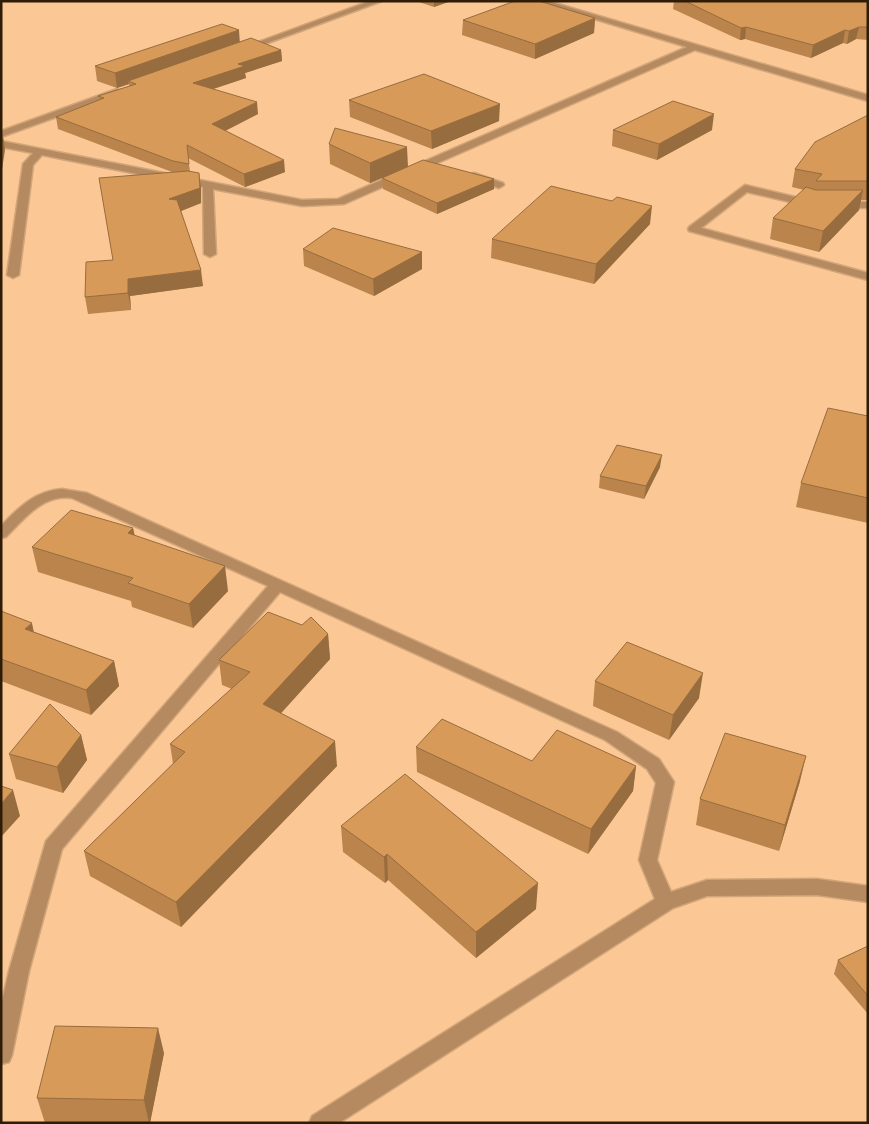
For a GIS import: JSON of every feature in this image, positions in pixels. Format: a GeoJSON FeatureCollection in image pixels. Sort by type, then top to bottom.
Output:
{"type":"FeatureCollection","features":[{"type":"Feature","properties":{"kind":"street"},"geometry":{"type":"LineString","coordinates":[[230,53],[378,1]]}},
{"type":"Feature","properties":{"kind":"street"},"geometry":{"type":"LineString","coordinates":[[539,1],[868,98]]}},
{"type":"Feature","properties":{"kind":"street"},"geometry":{"type":"LineString","coordinates":[[1,144],[302,203],[340,202],[438,164],[694,47]]}},
{"type":"Feature","properties":{"kind":"street"},"geometry":{"type":"LineString","coordinates":[[1,134],[128,88]]}},
{"type":"Feature","properties":{"kind":"street"},"geometry":{"type":"LineString","coordinates":[[13,275],[28,164],[40,152]]}},
{"type":"Feature","properties":{"kind":"street"},"geometry":{"type":"LineString","coordinates":[[461,172],[499,185]]}},
{"type":"Feature","properties":{"kind":"street"},"geometry":{"type":"LineString","coordinates":[[208,184],[210,254]]}},
{"type":"Feature","properties":{"kind":"street"},"geometry":{"type":"LineString","coordinates":[[868,205],[812,205],[745,188],[693,229],[868,277]]}},
{"type":"Feature","properties":{"kind":"street"},"geometry":{"type":"LineString","coordinates":[[1,534],[41,498],[61,493],[82,496],[611,736],[653,764],[665,782],[648,860],[666,902]]}},
{"type":"Feature","properties":{"kind":"street"},"geometry":{"type":"LineString","coordinates":[[1,1055],[19,971],[53,846],[278,584]]}},
{"type":"Feature","properties":{"kind":"street"},"geometry":{"type":"LineString","coordinates":[[320,1123],[666,902],[707,888],[817,887],[868,894]]}},
{"type":"Feature","properties":{"kind":"building"},"geometry":{"type":"Polygon","coordinates":[[[515,1],[539,1],[595,18],[535,44],[463,20],[515,1]]]}},
{"type":"Feature","properties":{"kind":"building"},"geometry":{"type":"Polygon","coordinates":[[[685,1],[868,1],[868,27],[859,27],[849,31],[845,30],[813,45],[746,27],[741,28],[685,1]]]}},
{"type":"Feature","properties":{"kind":"building"},"geometry":{"type":"Polygon","coordinates":[[[222,24],[239,30],[115,73],[95,66],[222,24]]]}},
{"type":"Feature","properties":{"kind":"building"},"geometry":{"type":"Polygon","coordinates":[[[251,38],[281,50],[238,64],[245,66],[193,83],[257,102],[212,124],[284,160],[244,174],[187,145],[189,164],[173,161],[56,117],[104,98],[98,96],[136,84],[128,81],[251,38]]]}},
{"type":"Feature","properties":{"kind":"building"},"geometry":{"type":"Polygon","coordinates":[[[424,74],[500,104],[431,131],[349,100],[424,74]]]}},
{"type":"Feature","properties":{"kind":"building"},"geometry":{"type":"Polygon","coordinates":[[[673,101],[714,114],[659,144],[613,130],[673,101]]]}},
{"type":"Feature","properties":{"kind":"building"},"geometry":{"type":"Polygon","coordinates":[[[868,115],[868,181],[816,181],[822,174],[795,169],[815,142],[868,115]]]}},
{"type":"Feature","properties":{"kind":"building"},"geometry":{"type":"Polygon","coordinates":[[[335,128],[407,147],[370,163],[329,144],[335,128]]]}},
{"type":"Feature","properties":{"kind":"building"},"geometry":{"type":"Polygon","coordinates":[[[423,160],[494,179],[437,203],[382,178],[423,160]]]}},
{"type":"Feature","properties":{"kind":"building"},"geometry":{"type":"Polygon","coordinates":[[[188,171],[199,173],[200,188],[169,199],[177,200],[201,270],[128,279],[128,293],[85,297],[86,262],[113,260],[99,178],[188,171]]]}},
{"type":"Feature","properties":{"kind":"building"},"geometry":{"type":"Polygon","coordinates":[[[551,186],[612,201],[617,197],[652,206],[596,264],[492,239],[551,186]]]}},
{"type":"Feature","properties":{"kind":"building"},"geometry":{"type":"Polygon","coordinates":[[[806,187],[816,190],[863,190],[823,231],[773,218],[806,187]]]}},
{"type":"Feature","properties":{"kind":"building"},"geometry":{"type":"Polygon","coordinates":[[[333,228],[422,252],[373,279],[303,249],[333,228]]]}},
{"type":"Feature","properties":{"kind":"building"},"geometry":{"type":"Polygon","coordinates":[[[828,408],[868,416],[868,498],[801,483],[828,408]]]}},
{"type":"Feature","properties":{"kind":"building"},"geometry":{"type":"Polygon","coordinates":[[[617,445],[662,455],[646,486],[600,476],[617,445]]]}},
{"type":"Feature","properties":{"kind":"building"},"geometry":{"type":"Polygon","coordinates":[[[71,510],[133,528],[128,533],[225,566],[189,604],[128,583],[133,578],[32,547],[71,510]]]}},
{"type":"Feature","properties":{"kind":"building"},"geometry":{"type":"Polygon","coordinates":[[[1,611],[32,623],[25,629],[114,661],[86,690],[1,659],[1,611]]]}},
{"type":"Feature","properties":{"kind":"building"},"geometry":{"type":"Polygon","coordinates":[[[268,612],[302,625],[311,617],[328,634],[263,704],[335,741],[176,902],[84,851],[185,752],[170,744],[250,672],[219,660],[268,612]]]}},
{"type":"Feature","properties":{"kind":"building"},"geometry":{"type":"Polygon","coordinates":[[[627,642],[703,673],[673,715],[595,681],[627,642]]]}},
{"type":"Feature","properties":{"kind":"building"},"geometry":{"type":"Polygon","coordinates":[[[50,704],[81,735],[57,767],[9,754],[50,704]]]}},
{"type":"Feature","properties":{"kind":"building"},"geometry":{"type":"Polygon","coordinates":[[[442,719],[532,761],[557,730],[636,766],[591,829],[416,747],[442,719]]]}},
{"type":"Feature","properties":{"kind":"building"},"geometry":{"type":"Polygon","coordinates":[[[725,733],[806,756],[785,825],[700,799],[725,733]]]}},
{"type":"Feature","properties":{"kind":"building"},"geometry":{"type":"Polygon","coordinates":[[[405,774],[538,883],[476,932],[387,854],[384,857],[341,826],[405,774]]]}},
{"type":"Feature","properties":{"kind":"building"},"geometry":{"type":"Polygon","coordinates":[[[1,786],[13,790],[1,804],[1,786]]]}},
{"type":"Feature","properties":{"kind":"building"},"geometry":{"type":"Polygon","coordinates":[[[868,946],[868,996],[838,960],[868,946]]]}},
{"type":"Feature","properties":{"kind":"building"},"geometry":{"type":"Polygon","coordinates":[[[55,1026],[158,1028],[144,1100],[37,1098],[55,1026]]]}}]}
